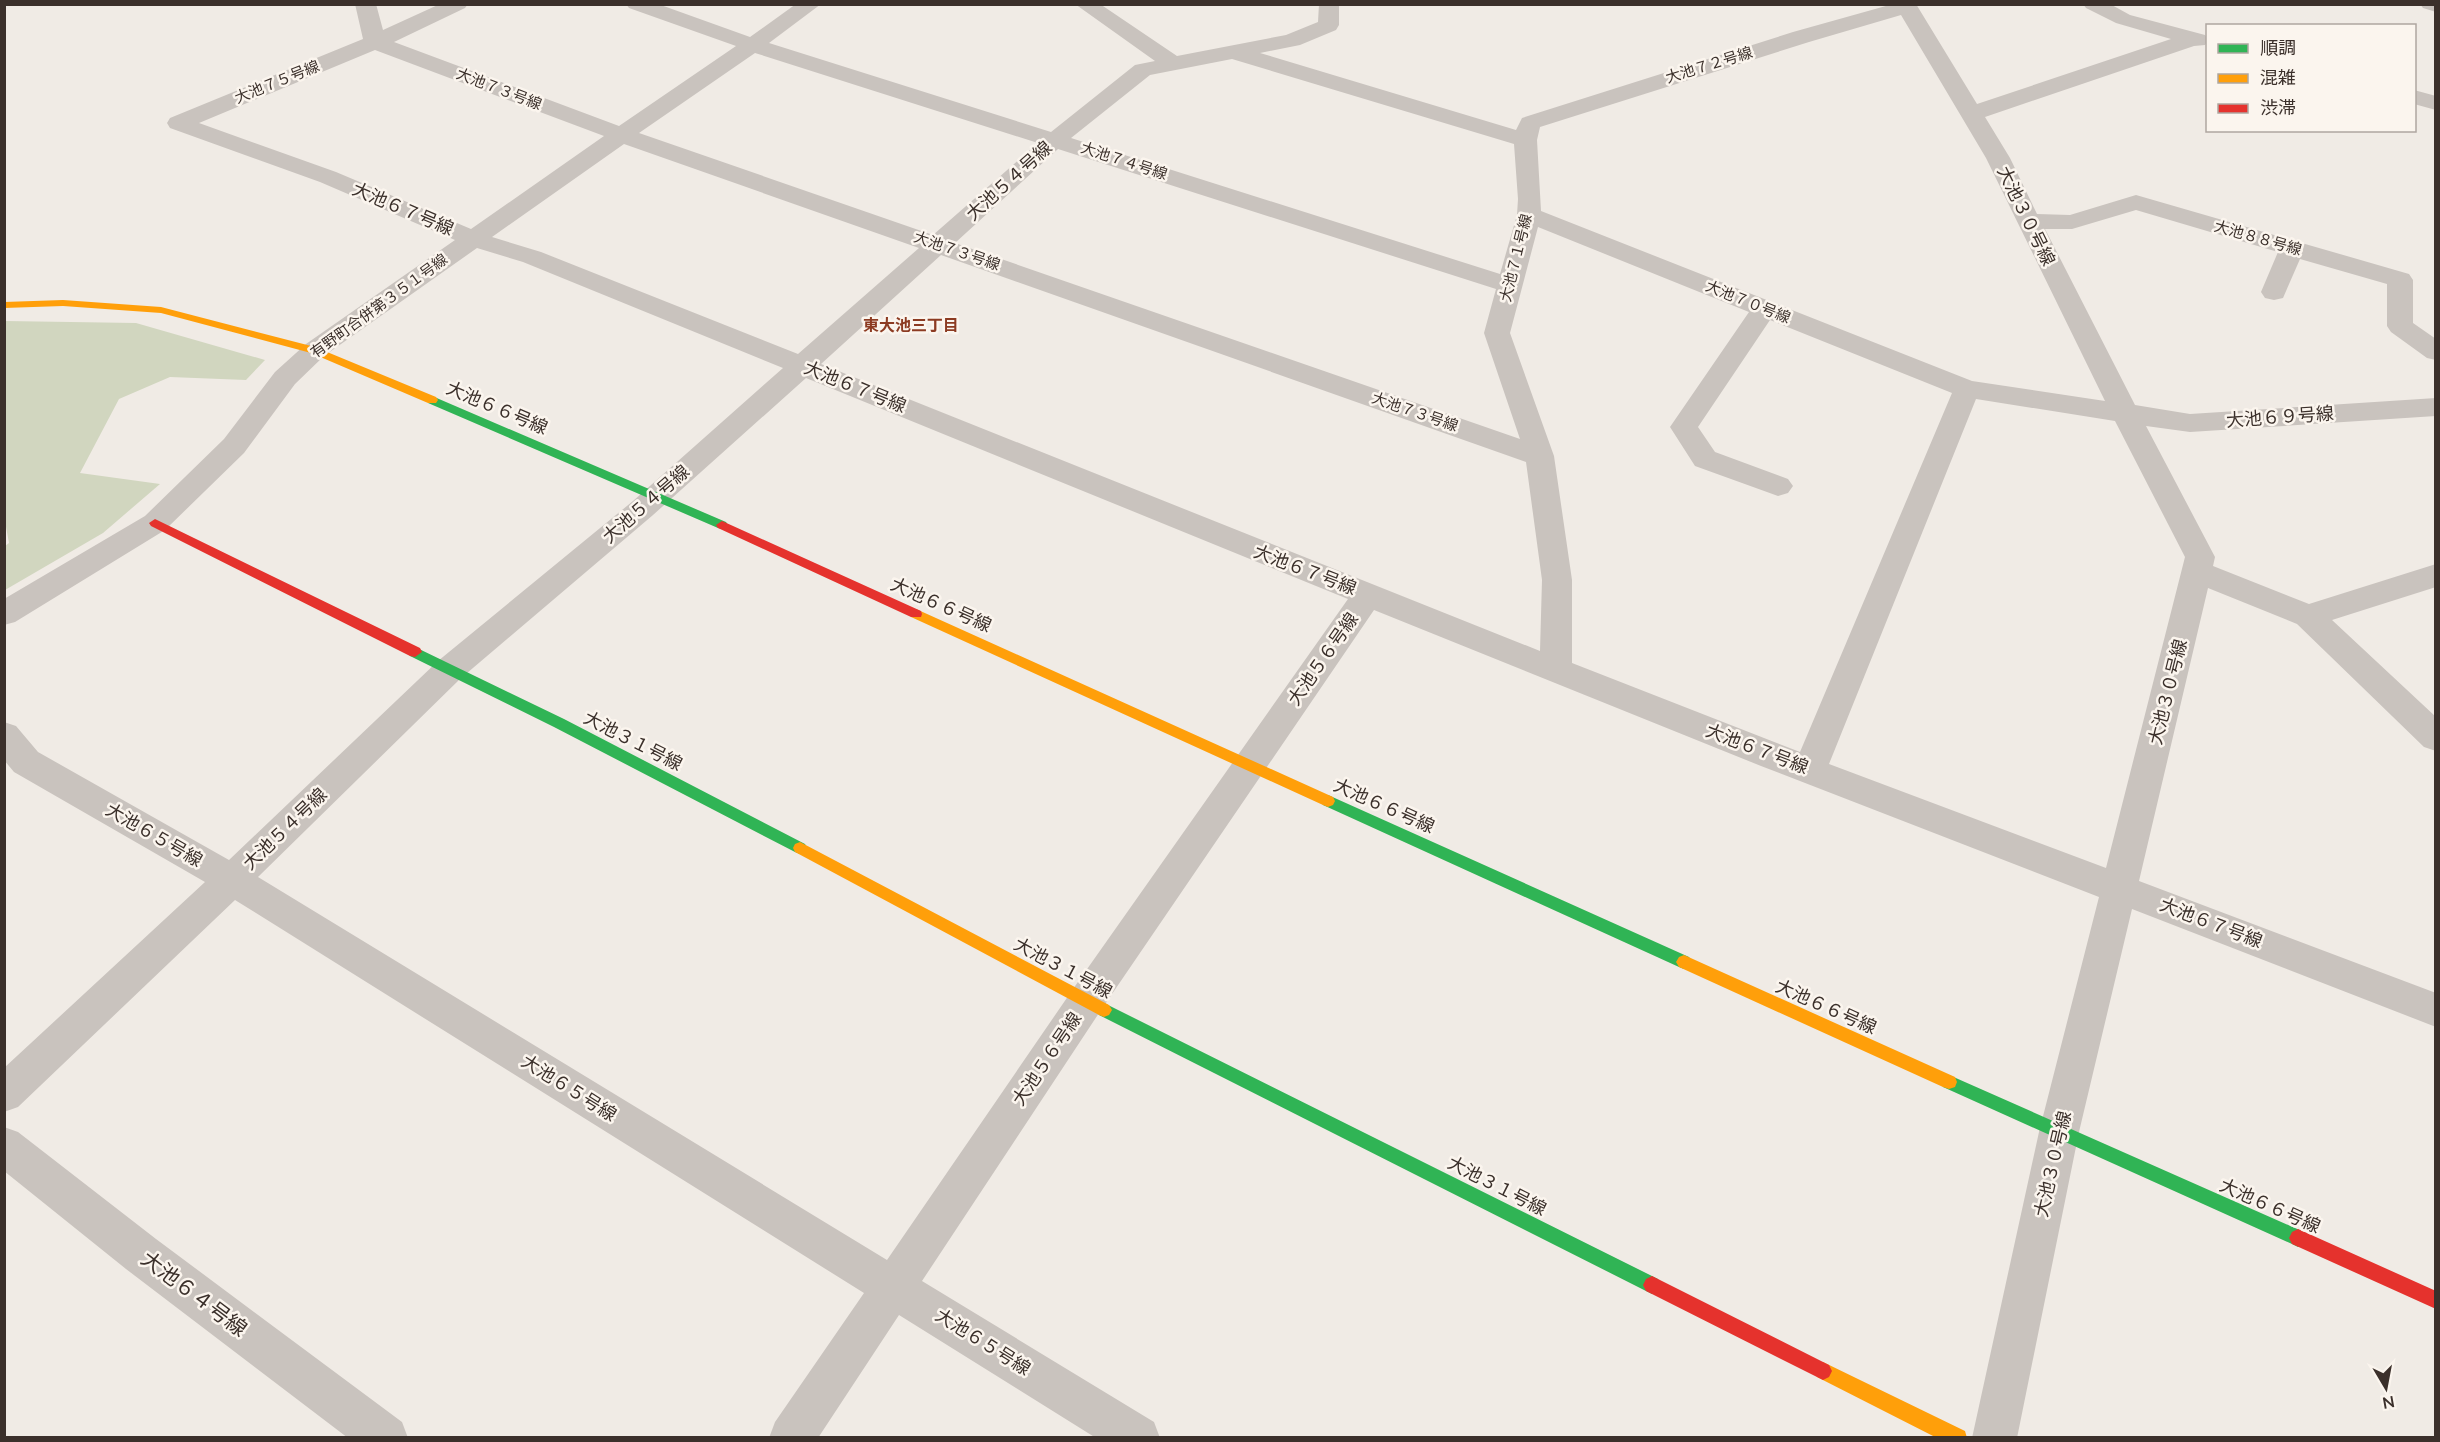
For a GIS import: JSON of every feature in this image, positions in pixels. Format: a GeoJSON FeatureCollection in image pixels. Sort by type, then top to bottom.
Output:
{"type":"FeatureCollection","features":[{"type":"Feature","properties":{"kind":"street"},"geometry":{"type":"LineString","coordinates":[[365,4],[375,42]]}},
{"type":"Feature","properties":{"kind":"street","name":"大池７５号線"},"geometry":{"type":"LineString","coordinates":[[178,123],[375,42],[458,4]]}},
{"type":"Feature","properties":{"kind":"street","name":"大池７４号線"},"geometry":{"type":"LineString","coordinates":[[636,4],[753,45],[1056,139],[1509,285]]}},
{"type":"Feature","properties":{"kind":"street","name":"有野町合併第３５１号線"},"geometry":{"type":"LineString","coordinates":[[4,614],[154,523],[234,446],[285,378],[315,350],[811,4]]}},
{"type":"Feature","properties":{"kind":"street"},"geometry":{"type":"LineString","coordinates":[[1085,4],[1174,64]]}},
{"type":"Feature","properties":{"kind":"street","name":"大池５４号線"},"geometry":{"type":"LineString","coordinates":[[4,1094],[232,880],[449,670],[657,496],[1056,139],[1143,70],[1293,40],[1328,26],[1329,4]]}},
{"type":"Feature","properties":{"kind":"street"},"geometry":{"type":"LineString","coordinates":[[2093,4],[2123,19],[2200,41]]}},
{"type":"Feature","properties":{"kind":"street"},"geometry":{"type":"LineString","coordinates":[[2430,4],[2436,6]]}},
{"type":"Feature","properties":{"kind":"street","name":"大池３０号線"},"geometry":{"type":"LineString","coordinates":[[1906,6],[1998,158],[2125,415],[2200,557],[2121,888],[2059,1132],[1994,1437]]}},
{"type":"Feature","properties":{"kind":"street","name":"大池７２号線"},"geometry":{"type":"LineString","coordinates":[[1525,140],[1530,123],[1906,6]]}},
{"type":"Feature","properties":{"kind":"street"},"geometry":{"type":"LineString","coordinates":[[1971,114],[2200,41]]}},
{"type":"Feature","properties":{"kind":"street","name":"大池７３号線"},"geometry":{"type":"LineString","coordinates":[[375,42],[621,135],[1539,456]]}},
{"type":"Feature","properties":{"kind":"street"},"geometry":{"type":"LineString","coordinates":[[1235,53],[1438,116],[1525,140]]}},
{"type":"Feature","properties":{"kind":"street"},"geometry":{"type":"LineString","coordinates":[[2416,97],[2436,103]]}},
{"type":"Feature","properties":{"kind":"street","name":"大池６７号線"},"geometry":{"type":"LineString","coordinates":[[178,123],[328,177],[473,238],[532,257],[982,437],[1195,527],[1368,594],[1556,671],[2436,1010]]}},
{"type":"Feature","properties":{"kind":"street","name":"大池７１号線"},"geometry":{"type":"LineString","coordinates":[[1525,140],[1530,199],[1528,215],[1497,333],[1539,456],[1557,580],[1556,671]]}},
{"type":"Feature","properties":{"kind":"street","name":"大池８８号線"},"geometry":{"type":"LineString","coordinates":[[2029,220],[2072,222],[2136,202],[2400,280],[2400,327],[2436,352]]}},
{"type":"Feature","properties":{"kind":"street","name":"大池７０号線"},"geometry":{"type":"LineString","coordinates":[[1528,215],[1967,389],[2088,407],[2125,415]]}},
{"type":"Feature","properties":{"kind":"street"},"geometry":{"type":"LineString","coordinates":[[2274,292],[2292,248]]}},
{"type":"Feature","properties":{"kind":"street","name":"大池６６号線"},"geometry":{"type":"LineString","coordinates":[[4,305],[63,303],[161,310],[315,350],[657,496],[2059,1132],[2436,1300]]}},
{"type":"Feature","properties":{"kind":"street"},"geometry":{"type":"LineString","coordinates":[[1764,309],[1684,427],[1705,459],[1778,486]]}},
{"type":"Feature","properties":{"kind":"street"},"geometry":{"type":"LineString","coordinates":[[1810,769],[1967,389]]}},
{"type":"Feature","properties":{"kind":"street","name":"大池６９号線"},"geometry":{"type":"LineString","coordinates":[[2125,415],[2190,423],[2436,407]]}},
{"type":"Feature","properties":{"kind":"street","name":"大池３１号線"},"geometry":{"type":"LineString","coordinates":[[154,523],[559,723],[1086,1001],[1958,1437]]}},
{"type":"Feature","properties":{"kind":"street"},"geometry":{"type":"LineString","coordinates":[[2197,572],[2308,616],[2436,738]]}},
{"type":"Feature","properties":{"kind":"street"},"geometry":{"type":"LineString","coordinates":[[2308,616],[2436,575]]}},
{"type":"Feature","properties":{"kind":"street","name":"大池５６号線"},"geometry":{"type":"LineString","coordinates":[[791,1437],[1086,1001],[1368,594]]}},
{"type":"Feature","properties":{"kind":"street","name":"大池６５号線"},"geometry":{"type":"LineString","coordinates":[[4,735],[26,762],[232,880],[1138,1437]]}},
{"type":"Feature","properties":{"kind":"street","name":"大池６４号線"},"geometry":{"type":"LineString","coordinates":[[4,1146],[141,1254],[386,1437]]}},
{"type":"Feature","properties":{"kind":"green space"},"geometry":{"type":"Polygon","coordinates":[[[5,321],[136,323],[265,360],[246,380],[170,377],[119,399],[80,473],[160,484],[103,533],[5,590],[5,546],[9,543],[4,516],[5,321]]]}},
{"type":"Feature","properties":{"kind":"traffic: fast"},"geometry":{"type":"LineString","coordinates":[[432,400],[722,525]]}},
{"type":"Feature","properties":{"kind":"traffic: fast"},"geometry":{"type":"LineString","coordinates":[[415,652],[559,723],[800,848]]}},
{"type":"Feature","properties":{"kind":"traffic: fast"},"geometry":{"type":"LineString","coordinates":[[1328,801],[1684,962]]}},
{"type":"Feature","properties":{"kind":"traffic: fast"},"geometry":{"type":"LineString","coordinates":[[1104,1010],[1652,1285]]}},
{"type":"Feature","properties":{"kind":"traffic: fast"},"geometry":{"type":"LineString","coordinates":[[1949,1082],[2298,1238]]}},
{"type":"Feature","properties":{"kind":"traffic: slow"},"geometry":{"type":"LineString","coordinates":[[4,305],[63,303],[161,310],[315,350],[432,400]]}},
{"type":"Feature","properties":{"kind":"traffic: slow"},"geometry":{"type":"LineString","coordinates":[[916,614],[1328,801]]}},
{"type":"Feature","properties":{"kind":"traffic: slow"},"geometry":{"type":"LineString","coordinates":[[800,848],[1104,1010]]}},
{"type":"Feature","properties":{"kind":"traffic: slow"},"geometry":{"type":"LineString","coordinates":[[1684,962],[1949,1082]]}},
{"type":"Feature","properties":{"kind":"traffic: slow"},"geometry":{"type":"LineString","coordinates":[[1823,1371],[1958,1438]]}},
{"type":"Feature","properties":{"kind":"traffic: jam"},"geometry":{"type":"LineString","coordinates":[[155,523],[415,652]]}},
{"type":"Feature","properties":{"kind":"traffic: jam"},"geometry":{"type":"LineString","coordinates":[[722,525],[916,614]]}},
{"type":"Feature","properties":{"kind":"traffic: jam"},"geometry":{"type":"LineString","coordinates":[[2298,1238],[2436,1300]]}},
{"type":"Feature","properties":{"kind":"traffic: jam"},"geometry":{"type":"LineString","coordinates":[[1652,1285],[1823,1371]]}},
{"type":"Feature","properties":{"kind":"district","name":"東大池三丁目"},"geometry":{"type":"Point","coordinates":[911,325]}}]}
